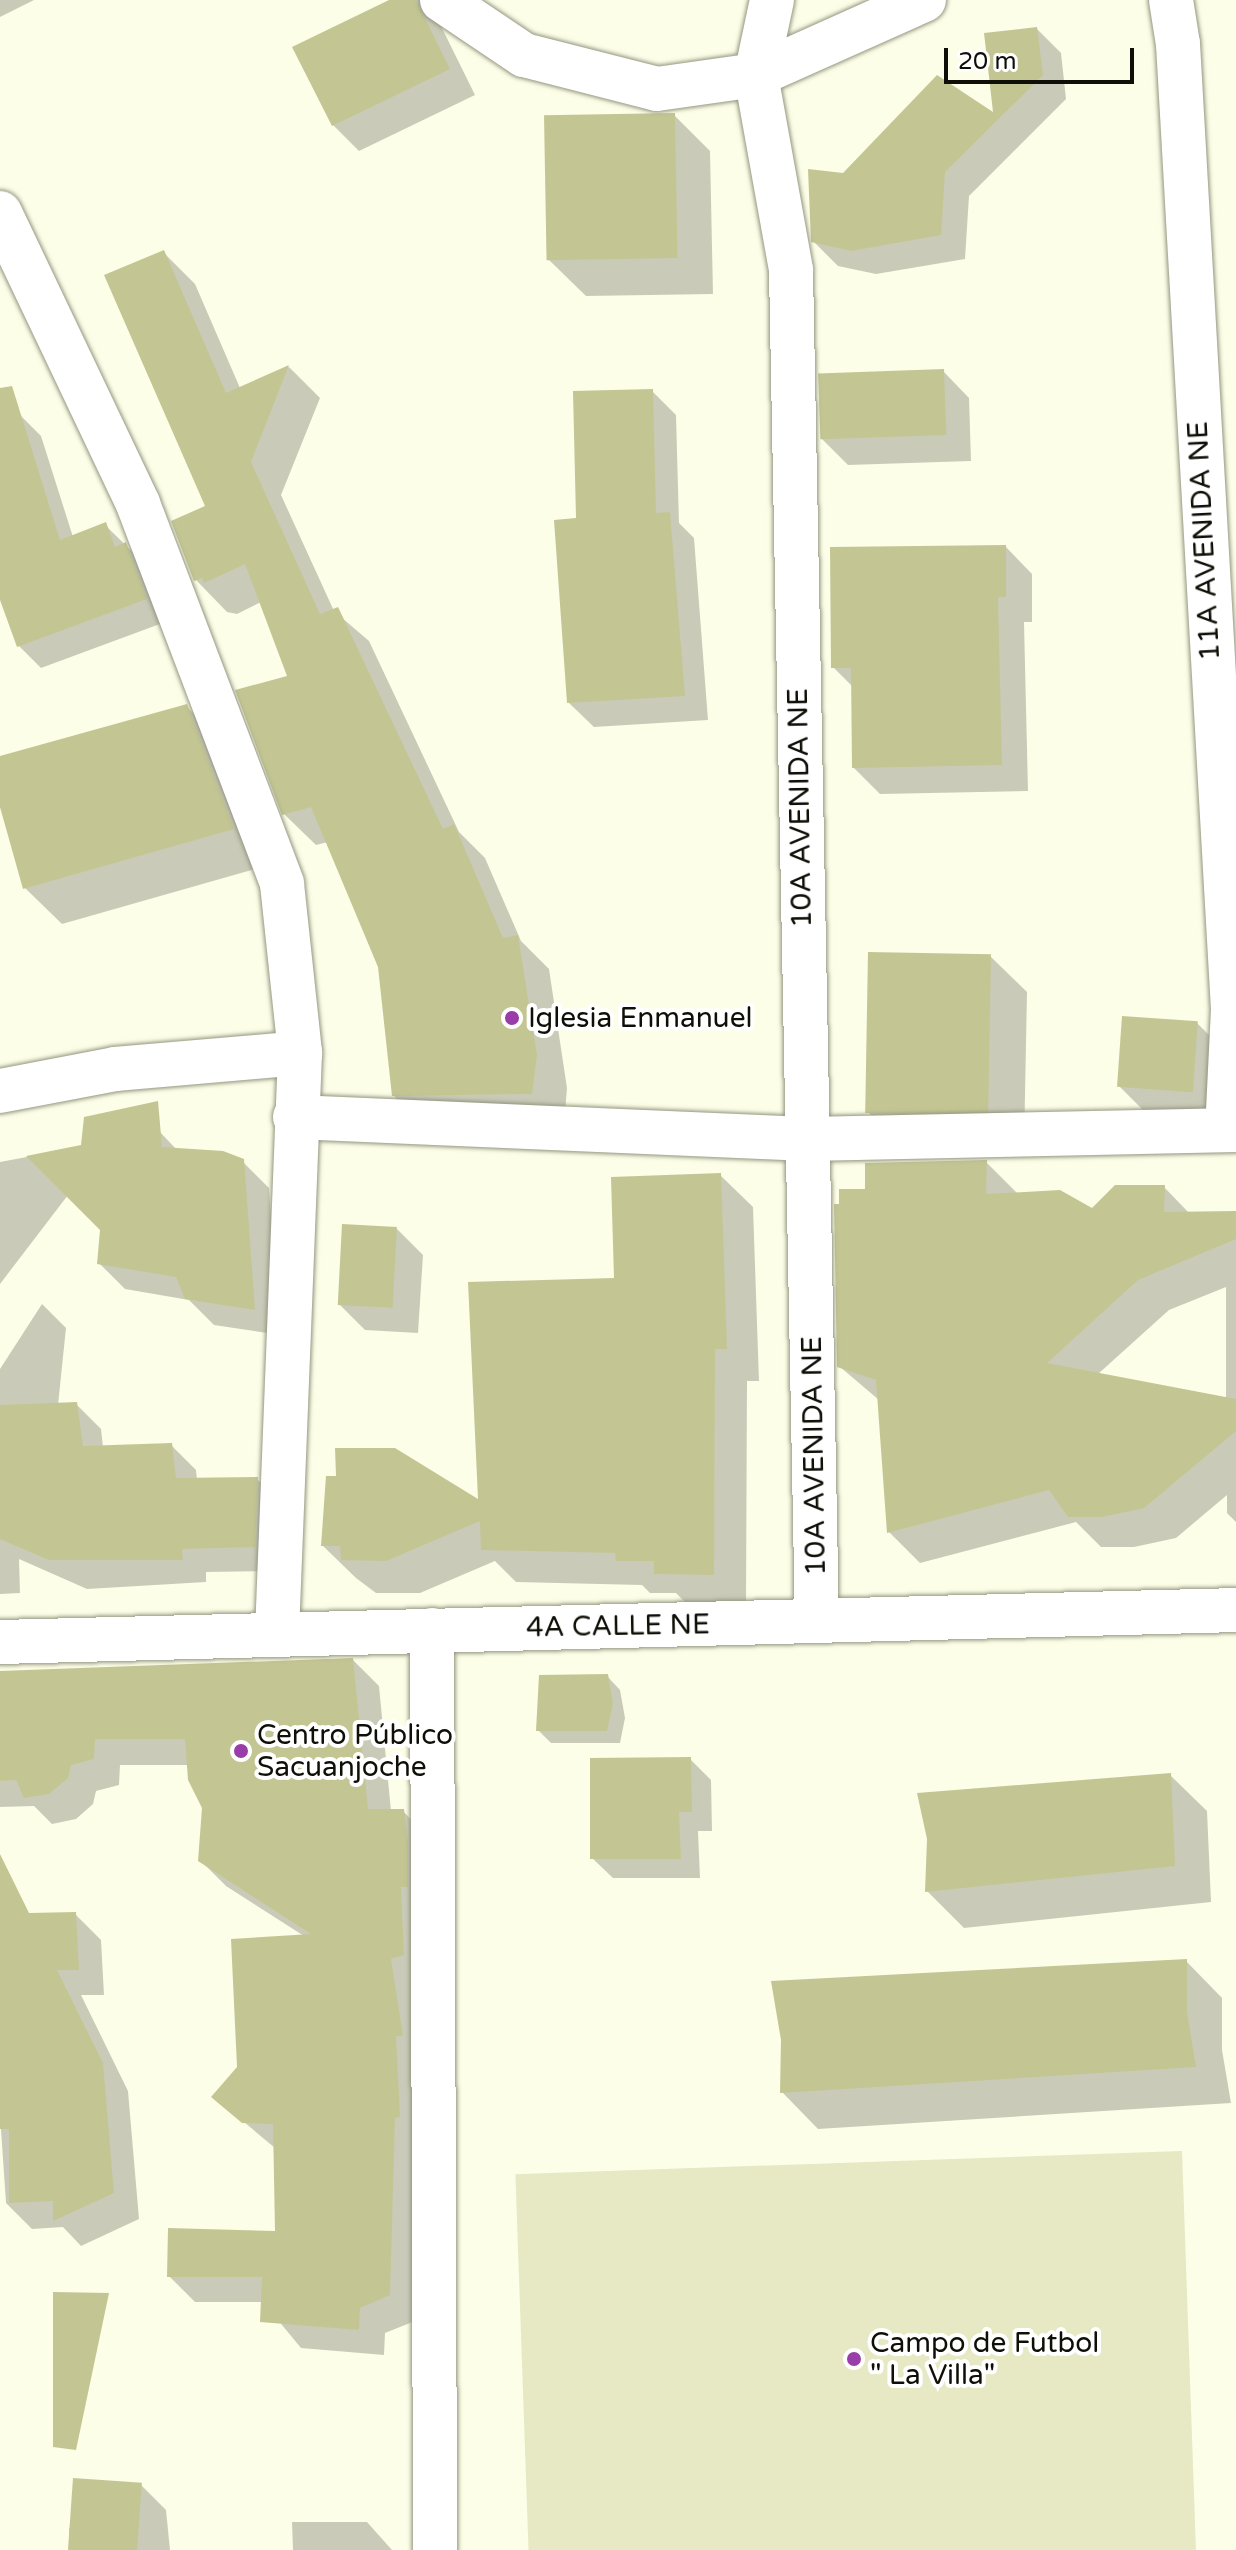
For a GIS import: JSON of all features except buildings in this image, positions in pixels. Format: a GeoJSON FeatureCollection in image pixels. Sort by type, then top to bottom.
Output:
{"type":"FeatureCollection","features":[{"type":"Feature","properties":{"kind":"street"},"geometry":{"type":"LineString","coordinates":[[442,0],[524,55],[657,89],[756,75],[924,0]]}},
{"type":"Feature","properties":{"kind":"street","name":"10A AVENIDA NE"},"geometry":{"type":"LineString","coordinates":[[772,0],[756,75],[791,270],[817,1621]]}},
{"type":"Feature","properties":{"kind":"street","name":"11A AVENIDA NE"},"geometry":{"type":"LineString","coordinates":[[1171,0],[1178,44],[1233,1009],[1231,1130]]}},
{"type":"Feature","properties":{"kind":"street"},"geometry":{"type":"LineString","coordinates":[[0,213],[138,504],[282,884],[300,1053],[295,1117],[277,1632]]}},
{"type":"Feature","properties":{"kind":"street"},"geometry":{"type":"LineString","coordinates":[[0,1091],[115,1069],[300,1053]]}},
{"type":"Feature","properties":{"kind":"street"},"geometry":{"type":"LineString","coordinates":[[295,1117],[808,1139],[1231,1130]]}},
{"type":"Feature","properties":{"kind":"street","name":"4A CALLE NE"},"geometry":{"type":"LineString","coordinates":[[0,1642],[277,1632],[1236,1610]]}},
{"type":"Feature","properties":{"kind":"street"},"geometry":{"type":"LineString","coordinates":[[432,1630],[435,2550]]}},
{"type":"Feature","properties":{"kind":"green space","name":"Campo de Futbol \" La Villa\""},"geometry":{"type":"Polygon","coordinates":[[[1182,2151],[1196,2550],[529,2550],[515,2174],[1182,2151]]]}},
{"type":"Feature","properties":{"kind":"place","name":"Iglesia Enmanuel"},"geometry":{"type":"Point","coordinates":[512,1018]}},
{"type":"Feature","properties":{"kind":"place","name":"Centro Público Sacuanjoche"},"geometry":{"type":"Point","coordinates":[241,1751]}},
{"type":"Feature","properties":{"kind":"place","name":"Campo de Futbol \" La Villa\""},"geometry":{"type":"Point","coordinates":[854,2359]}}]}
